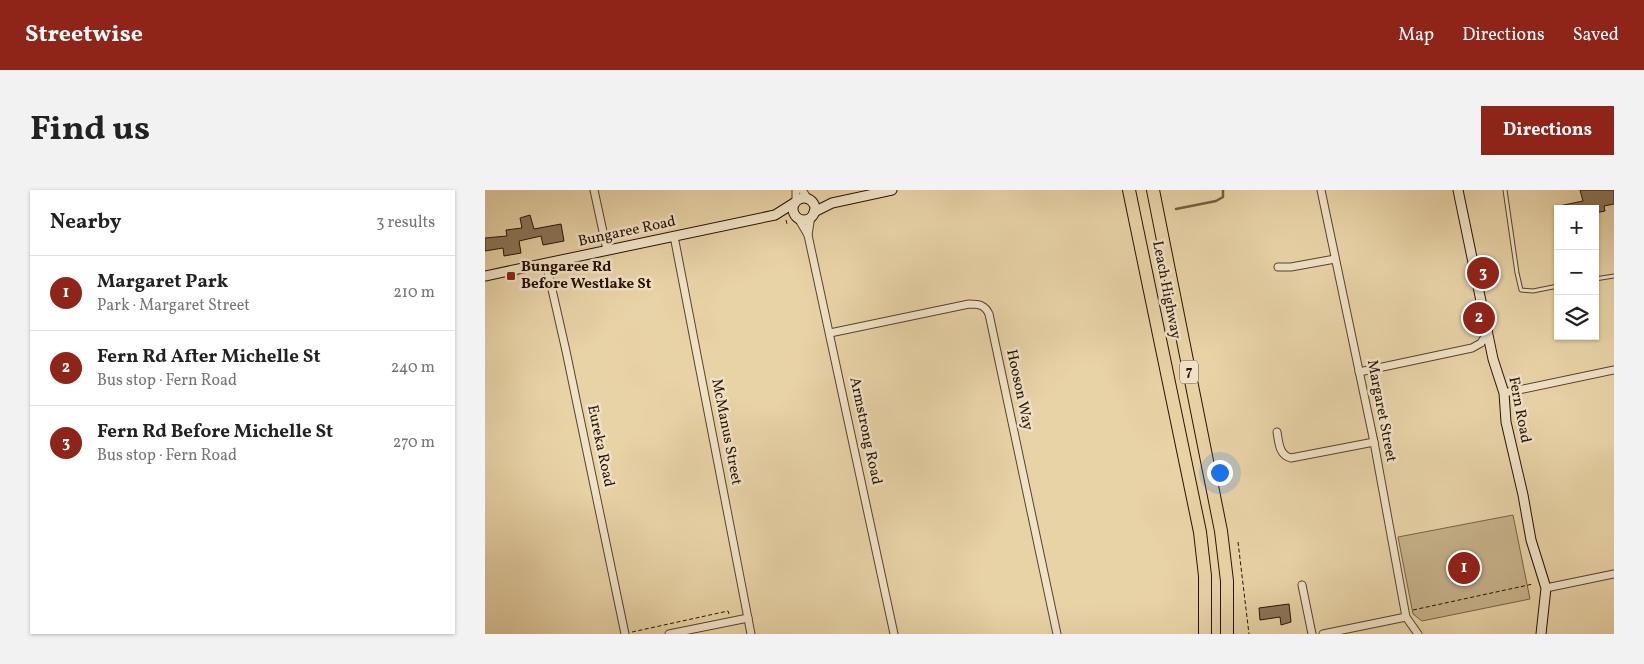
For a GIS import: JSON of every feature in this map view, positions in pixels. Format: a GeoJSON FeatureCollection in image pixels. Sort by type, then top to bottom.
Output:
{"type":"FeatureCollection","features":[{"type":"Feature","properties":{"kind":"highway","name":"Leach Highway"},"geometry":{"type":"LineString","coordinates":[[1129,190],[1200,532],[1205,576],[1205,634]]}},
{"type":"Feature","properties":{"kind":"highway","name":"Leach Highway"},"geometry":{"type":"LineString","coordinates":[[1153,190],[1225,554],[1227,634]]}},
{"type":"Feature","properties":{"kind":"highway"},"geometry":{"type":"LineString","coordinates":[[1221,634],[1226,590]]}},
{"type":"Feature","properties":{"kind":"street"},"geometry":{"type":"LineString","coordinates":[[594,190],[607,250]]}},
{"type":"Feature","properties":{"kind":"street"},"geometry":{"type":"LineString","coordinates":[[796,190],[793,210],[797,217],[805,219],[832,203],[892,190]]}},
{"type":"Feature","properties":{"kind":"street"},"geometry":{"type":"LineString","coordinates":[[802,190],[814,206],[812,214]]}},
{"type":"Feature","properties":{"kind":"street","name":"Margaret Street"},"geometry":{"type":"LineString","coordinates":[[1321,190],[1374,442],[1405,614],[1417,634]]}},
{"type":"Feature","properties":{"kind":"street","name":"Fern Road"},"geometry":{"type":"LineString","coordinates":[[1458,190],[1493,359],[1504,393],[1506,422],[1523,496],[1528,528],[1546,588],[1541,634]]}},
{"type":"Feature","properties":{"kind":"street"},"geometry":{"type":"LineString","coordinates":[[795,202],[802,198],[832,203]]}},
{"type":"Feature","properties":{"kind":"street","name":"Bungaree Road"},"geometry":{"type":"LineString","coordinates":[[775,215],[795,202]]}},
{"type":"Feature","properties":{"kind":"street","name":"Armstrong Road"},"geometry":{"type":"LineString","coordinates":[[808,235],[812,214]]}},
{"type":"Feature","properties":{"kind":"street","name":"Bungaree Road"},"geometry":{"type":"LineString","coordinates":[[485,276],[775,215],[797,217]]}},
{"type":"Feature","properties":{"kind":"street","name":"Armstrong Road"},"geometry":{"type":"LineString","coordinates":[[797,217],[808,235],[894,634]]}},
{"type":"Feature","properties":{"kind":"street","name":"McManus Street"},"geometry":{"type":"LineString","coordinates":[[674,236],[751,634]]}},
{"type":"Feature","properties":{"kind":"street"},"geometry":{"type":"LineString","coordinates":[[1278,267],[1291,267],[1335,259]]}},
{"type":"Feature","properties":{"kind":"street","name":"Eureka Road"},"geometry":{"type":"LineString","coordinates":[[545,263],[566,351],[625,634]]}},
{"type":"Feature","properties":{"kind":"street","name":"Hooson Way"},"geometry":{"type":"LineString","coordinates":[[830,333],[969,304],[979,305],[987,309],[1057,634]]}},
{"type":"Feature","properties":{"kind":"street"},"geometry":{"type":"LineString","coordinates":[[1359,372],[1472,348],[1481,343],[1488,332]]}},
{"type":"Feature","properties":{"kind":"street"},"geometry":{"type":"LineString","coordinates":[[1504,393],[1614,370]]}},
{"type":"Feature","properties":{"kind":"street"},"geometry":{"type":"LineString","coordinates":[[1277,432],[1281,451],[1285,456],[1291,458],[1374,442]]}},
{"type":"Feature","properties":{"kind":"street"},"geometry":{"type":"LineString","coordinates":[[1546,588],[1614,574]]}},
{"type":"Feature","properties":{"kind":"street"},"geometry":{"type":"LineString","coordinates":[[1302,585],[1312,634]]}},
{"type":"Feature","properties":{"kind":"street"},"geometry":{"type":"LineString","coordinates":[[1323,634],[1405,614]]}},
{"type":"Feature","properties":{"kind":"street"},"geometry":{"type":"LineString","coordinates":[[669,634],[748,618]]}},
{"type":"Feature","properties":{"kind":"lane"},"geometry":{"type":"LineString","coordinates":[[1505,190],[1521,290],[1533,291],[1554,287]]}},
{"type":"Feature","properties":{"kind":"lane"},"geometry":{"type":"LineString","coordinates":[[1599,278],[1614,276]]}},
{"type":"Feature","properties":{"kind":"path"},"geometry":{"type":"LineString","coordinates":[[786,220],[787,224]]}},
{"type":"Feature","properties":{"kind":"path"},"geometry":{"type":"LineString","coordinates":[[1238,542],[1244,578],[1249,634]]}},
{"type":"Feature","properties":{"kind":"path"},"geometry":{"type":"LineString","coordinates":[[1405,614],[1533,584]]}},
{"type":"Feature","properties":{"kind":"path"},"geometry":{"type":"LineString","coordinates":[[625,634],[729,612],[731,621]]}},
{"type":"Feature","properties":{"kind":"shaded area"},"geometry":{"type":"Polygon","coordinates":[[[1513,515],[1530,599],[1422,621],[1413,614],[1398,537],[1513,515]]]}},
{"type":"Feature","properties":{"kind":"building"},"geometry":{"type":"Polygon","coordinates":[[[1580,190],[1614,190],[1614,204],[1604,206],[1605,211],[1599,212],[1599,205],[1564,205],[1583,201],[1580,190]]]}},
{"type":"Feature","properties":{"kind":"building"},"geometry":{"type":"Polygon","coordinates":[[[530,215],[534,229],[561,224],[564,241],[543,245],[541,236],[519,241],[521,253],[504,256],[503,248],[485,251],[485,238],[507,236],[506,230],[522,228],[520,218],[530,215]]]}},
{"type":"Feature","properties":{"kind":"building"},"geometry":{"type":"Polygon","coordinates":[[[1289,604],[1291,622],[1281,625],[1280,617],[1260,620],[1259,608],[1289,604]]]}},
{"type":"Feature","properties":{"kind":"waterway"},"geometry":{"type":"LineString","coordinates":[[1176,209],[1216,201],[1223,197],[1223,190]]}},
{"type":"Feature","properties":{"kind":"place","name":"Fern Rd Before Michelle St"},"geometry":{"type":"Point","coordinates":[1483,273]}},
{"type":"Feature","properties":{"kind":"place","name":"Bungaree Rd Before Westlake St"},"geometry":{"type":"Point","coordinates":[511,276]}},
{"type":"Feature","properties":{"kind":"place","name":"Fern Rd After Michelle St"},"geometry":{"type":"Point","coordinates":[1479,318]}},
{"type":"Feature","properties":{"kind":"place","name":"Margaret Park"},"geometry":{"type":"Point","coordinates":[1464,568]}}]}
